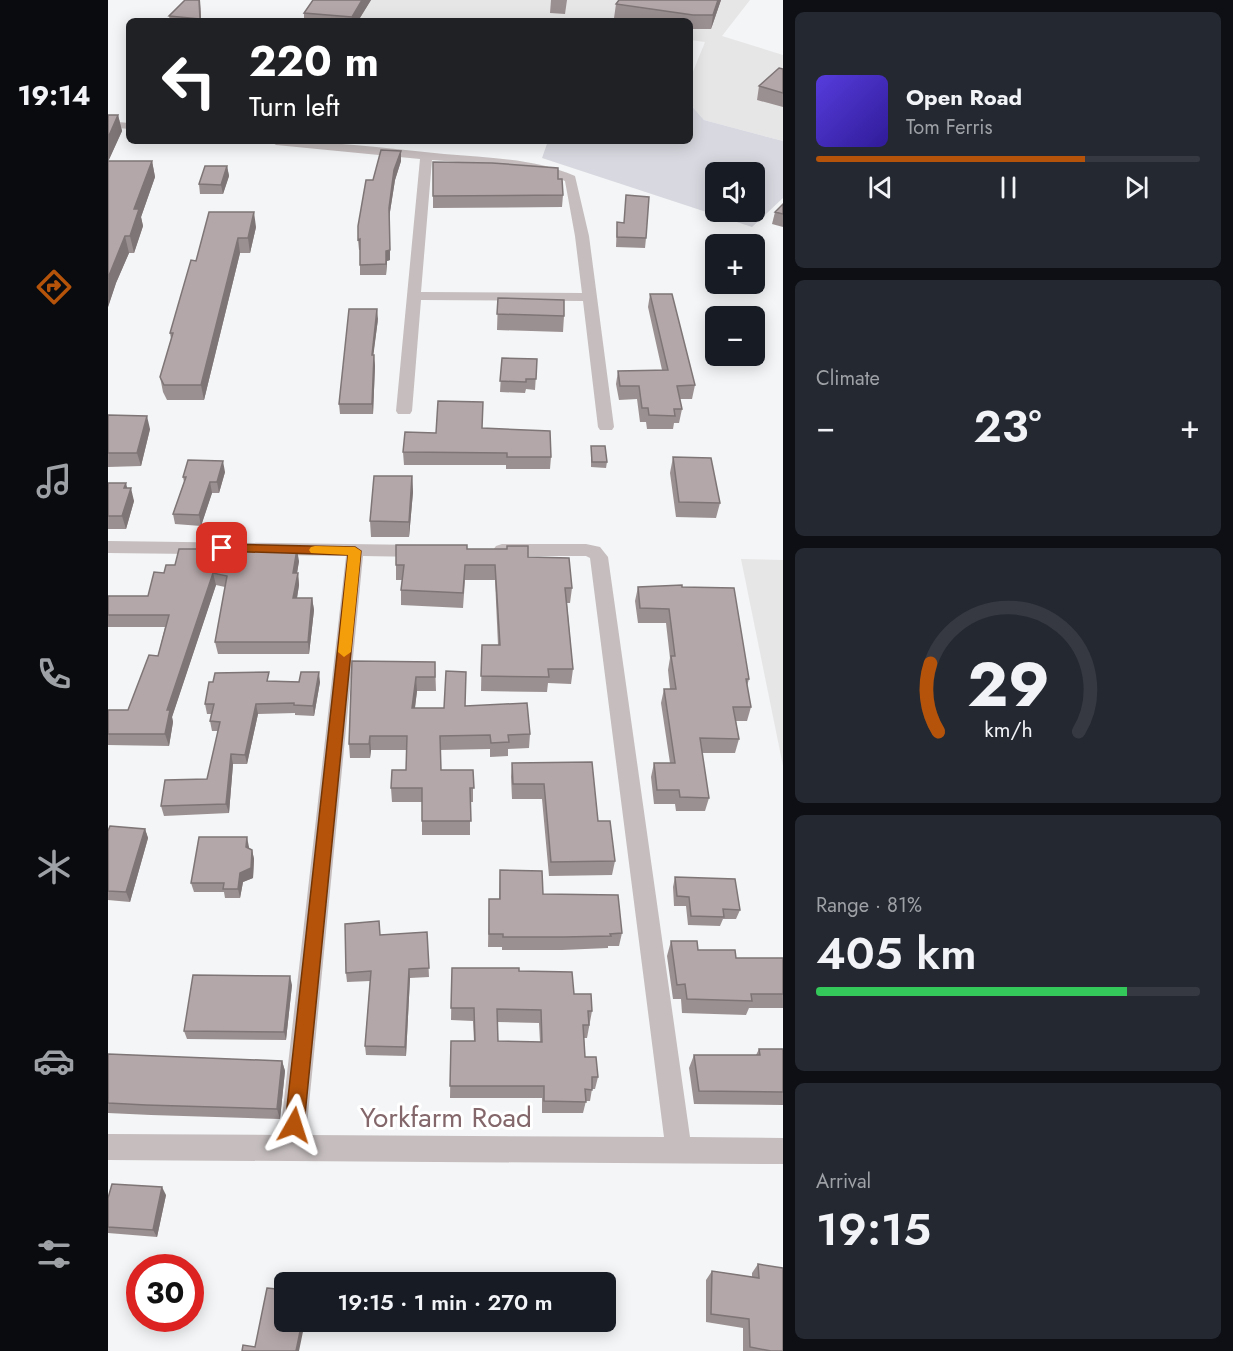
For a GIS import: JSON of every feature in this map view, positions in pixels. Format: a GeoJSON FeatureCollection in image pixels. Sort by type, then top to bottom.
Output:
{"type":"FeatureCollection","features":[{"type":"Feature","properties":{"kind":"street"},"geometry":{"type":"LineString","coordinates":[[108,124],[126,126]]}},
{"type":"Feature","properties":{"kind":"street"},"geometry":{"type":"LineString","coordinates":[[306,144],[519,165],[554,171],[571,179],[582,236],[606,427]]}},
{"type":"Feature","properties":{"kind":"street"},"geometry":{"type":"LineString","coordinates":[[404,411],[426,156]]}},
{"type":"Feature","properties":{"kind":"street"},"geometry":{"type":"LineString","coordinates":[[414,296],[590,297]]}},
{"type":"Feature","properties":{"kind":"street"},"geometry":{"type":"LineString","coordinates":[[108,547],[436,551]]}},
{"type":"Feature","properties":{"kind":"street"},"geometry":{"type":"LineString","coordinates":[[482,550],[586,550],[594,551],[599,557],[679,1150]]}},
{"type":"Feature","properties":{"kind":"street"},"geometry":{"type":"LineString","coordinates":[[292,1148],[355,551]]}},
{"type":"Feature","properties":{"kind":"street","name":"Yorkfarm Road"},"geometry":{"type":"LineString","coordinates":[[108,1147],[783,1151]]}},
{"type":"Feature","properties":{"kind":"shaded area"},"geometry":{"type":"Polygon","coordinates":[[[323,0],[750,0],[722,36],[783,55],[783,141],[704,120],[693,107],[693,72],[705,42],[693,40],[693,18],[310,18],[323,0]]]}},
{"type":"Feature","properties":{"kind":"shaded area"},"geometry":{"type":"Polygon","coordinates":[[[693,107],[704,120],[783,141],[783,198],[765,215],[765,162],[705,162],[705,212],[542,158],[547,144],[693,144],[693,107]]]}},
{"type":"Feature","properties":{"kind":"shaded area"},"geometry":{"type":"Polygon","coordinates":[[[737,222],[757,222],[752,227],[737,222]]]}},
{"type":"Feature","properties":{"kind":"shaded area"},"geometry":{"type":"Polygon","coordinates":[[[741,559],[783,560],[783,766],[741,559]]]}},
{"type":"Feature","properties":{"kind":"building"},"geometry":{"type":"Polygon","coordinates":[[[185,0],[199,0],[200,18],[169,16],[185,0]]]}},
{"type":"Feature","properties":{"kind":"building"},"geometry":{"type":"Polygon","coordinates":[[[313,0],[362,0],[352,17],[304,13],[313,0]]]}},
{"type":"Feature","properties":{"kind":"building"},"geometry":{"type":"Polygon","coordinates":[[[619,0],[718,0],[713,15],[693,15],[616,4],[619,0]]]}},
{"type":"Feature","properties":{"kind":"building"},"geometry":{"type":"Polygon","coordinates":[[[779,68],[783,69],[783,93],[759,86],[779,68]]]}},
{"type":"Feature","properties":{"kind":"building"},"geometry":{"type":"Polygon","coordinates":[[[108,115],[118,115],[108,138],[108,115]]]}},
{"type":"Feature","properties":{"kind":"building"},"geometry":{"type":"Polygon","coordinates":[[[381,150],[401,151],[394,170],[389,208],[390,250],[386,251],[386,264],[360,265],[358,226],[366,180],[373,180],[381,150]]]}},
{"type":"Feature","properties":{"kind":"building"},"geometry":{"type":"Polygon","coordinates":[[[108,161],[152,161],[134,209],[139,209],[130,236],[125,236],[108,278],[108,161]]]}},
{"type":"Feature","properties":{"kind":"building"},"geometry":{"type":"Polygon","coordinates":[[[433,162],[492,163],[558,168],[558,179],[562,179],[563,195],[433,196],[433,162]]]}},
{"type":"Feature","properties":{"kind":"building"},"geometry":{"type":"Polygon","coordinates":[[[205,166],[227,166],[221,185],[199,184],[205,166]]]}},
{"type":"Feature","properties":{"kind":"building"},"geometry":{"type":"Polygon","coordinates":[[[626,195],[649,197],[646,238],[617,237],[617,222],[624,223],[626,195]]]}},
{"type":"Feature","properties":{"kind":"building"},"geometry":{"type":"Polygon","coordinates":[[[783,204],[783,214],[775,212],[783,204]]]}},
{"type":"Feature","properties":{"kind":"building"},"geometry":{"type":"Polygon","coordinates":[[[209,212],[254,212],[248,238],[238,238],[201,385],[164,385],[160,377],[173,333],[170,333],[191,260],[196,261],[209,212]]]}},
{"type":"Feature","properties":{"kind":"building"},"geometry":{"type":"Polygon","coordinates":[[[650,294],[672,294],[695,385],[677,386],[682,409],[674,409],[675,416],[649,415],[648,408],[642,408],[639,386],[620,386],[618,371],[668,370],[650,294]]]}},
{"type":"Feature","properties":{"kind":"building"},"geometry":{"type":"Polygon","coordinates":[[[498,298],[564,300],[564,316],[497,314],[498,298]]]}},
{"type":"Feature","properties":{"kind":"building"},"geometry":{"type":"Polygon","coordinates":[[[349,309],[377,309],[372,355],[374,355],[372,404],[339,404],[349,309]]]}},
{"type":"Feature","properties":{"kind":"building"},"geometry":{"type":"Polygon","coordinates":[[[502,358],[537,359],[536,379],[526,379],[526,382],[500,381],[502,358]]]}},
{"type":"Feature","properties":{"kind":"building"},"geometry":{"type":"Polygon","coordinates":[[[438,401],[483,402],[482,428],[550,431],[551,457],[507,457],[507,453],[403,452],[405,432],[436,433],[438,401]]]}},
{"type":"Feature","properties":{"kind":"building"},"geometry":{"type":"Polygon","coordinates":[[[108,415],[147,416],[137,453],[108,453],[108,415]]]}},
{"type":"Feature","properties":{"kind":"building"},"geometry":{"type":"Polygon","coordinates":[[[591,446],[605,446],[607,462],[592,462],[591,446]]]}},
{"type":"Feature","properties":{"kind":"building"},"geometry":{"type":"Polygon","coordinates":[[[673,457],[711,458],[720,503],[679,502],[673,457]]]}},
{"type":"Feature","properties":{"kind":"building"},"geometry":{"type":"Polygon","coordinates":[[[188,460],[223,461],[217,482],[210,482],[199,515],[173,514],[186,477],[183,477],[188,460]]]}},
{"type":"Feature","properties":{"kind":"building"},"geometry":{"type":"Polygon","coordinates":[[[374,476],[412,476],[409,522],[370,521],[374,476]]]}},
{"type":"Feature","properties":{"kind":"building"},"geometry":{"type":"Polygon","coordinates":[[[108,483],[126,483],[124,488],[131,488],[122,516],[108,516],[108,483]]]}},
{"type":"Feature","properties":{"kind":"building"},"geometry":{"type":"Polygon","coordinates":[[[396,545],[467,545],[467,549],[507,549],[507,546],[528,546],[528,557],[569,558],[572,588],[565,588],[573,669],[548,669],[549,677],[481,676],[482,645],[500,645],[495,565],[465,565],[463,593],[401,590],[404,565],[396,565],[396,545]]]}},
{"type":"Feature","properties":{"kind":"building"},"geometry":{"type":"Polygon","coordinates":[[[179,549],[297,549],[293,573],[298,573],[293,598],[312,598],[308,642],[215,642],[227,576],[213,573],[167,710],[170,710],[165,734],[108,734],[108,710],[128,710],[149,655],[158,656],[169,615],[108,615],[108,596],[148,596],[154,572],[164,573],[166,565],[175,565],[179,549]]]}},
{"type":"Feature","properties":{"kind":"building"},"geometry":{"type":"Polygon","coordinates":[[[682,585],[682,587],[734,588],[749,679],[746,679],[751,707],[733,707],[739,739],[700,738],[709,798],[680,797],[679,790],[657,790],[654,763],[675,763],[664,689],[676,689],[671,656],[675,656],[669,609],[640,608],[638,587],[682,585]]]}},
{"type":"Feature","properties":{"kind":"building"},"geometry":{"type":"Polygon","coordinates":[[[352,661],[435,662],[435,677],[416,677],[412,708],[444,708],[446,671],[466,672],[465,706],[527,703],[530,734],[508,735],[509,742],[491,743],[490,735],[440,736],[441,770],[473,770],[474,788],[470,788],[471,821],[422,821],[422,788],[391,788],[392,770],[406,770],[407,736],[370,736],[369,744],[349,744],[352,661]]]}},
{"type":"Feature","properties":{"kind":"building"},"geometry":{"type":"Polygon","coordinates":[[[269,672],[267,681],[299,682],[301,672],[319,672],[313,706],[294,705],[294,703],[256,704],[245,755],[231,754],[226,804],[161,806],[165,780],[207,779],[220,722],[210,721],[214,704],[205,704],[209,682],[213,682],[215,673],[269,672]]]}},
{"type":"Feature","properties":{"kind":"building"},"geometry":{"type":"Polygon","coordinates":[[[592,762],[598,821],[610,821],[615,861],[551,862],[544,784],[513,784],[512,763],[592,762]]]}},
{"type":"Feature","properties":{"kind":"building"},"geometry":{"type":"Polygon","coordinates":[[[110,826],[145,829],[126,892],[108,891],[108,831],[110,826]]]}},
{"type":"Feature","properties":{"kind":"building"},"geometry":{"type":"Polygon","coordinates":[[[199,837],[247,837],[246,847],[252,850],[251,868],[240,873],[238,889],[223,889],[224,883],[191,883],[199,837]]]}},
{"type":"Feature","properties":{"kind":"building"},"geometry":{"type":"Polygon","coordinates":[[[500,870],[542,871],[543,894],[618,895],[622,933],[610,934],[611,936],[564,937],[503,937],[503,934],[489,934],[489,899],[500,899],[500,870]]]}},
{"type":"Feature","properties":{"kind":"building"},"geometry":{"type":"Polygon","coordinates":[[[675,877],[735,879],[740,910],[723,909],[724,917],[691,916],[689,897],[677,896],[675,877]]]}},
{"type":"Feature","properties":{"kind":"building"},"geometry":{"type":"Polygon","coordinates":[[[379,921],[380,935],[427,932],[429,968],[409,969],[405,1047],[365,1046],[371,971],[346,973],[345,924],[379,921]]]}},
{"type":"Feature","properties":{"kind":"building"},"geometry":{"type":"Polygon","coordinates":[[[671,941],[697,941],[698,950],[735,950],[736,958],[783,958],[783,994],[751,994],[752,1001],[687,999],[685,984],[677,985],[671,941]]]}},
{"type":"Feature","properties":{"kind":"building"},"geometry":{"type":"Polygon","coordinates":[[[452,968],[519,968],[519,971],[572,972],[574,994],[591,994],[592,1011],[588,1011],[589,1025],[583,1025],[585,1057],[596,1057],[598,1077],[592,1077],[592,1090],[585,1089],[586,1102],[544,1101],[544,1086],[450,1086],[451,1041],[475,1041],[474,1008],[451,1008],[452,968]],[[497,1009],[498,1041],[542,1042],[541,1010],[497,1009]]]}},
{"type":"Feature","properties":{"kind":"building"},"geometry":{"type":"Polygon","coordinates":[[[193,975],[290,976],[284,1032],[184,1031],[193,975]]]}},
{"type":"Feature","properties":{"kind":"building"},"geometry":{"type":"Polygon","coordinates":[[[759,1049],[783,1049],[783,1092],[699,1091],[694,1055],[760,1055],[759,1049]]]}},
{"type":"Feature","properties":{"kind":"building"},"geometry":{"type":"Polygon","coordinates":[[[108,1054],[282,1061],[277,1109],[108,1103],[108,1054]]]}},
{"type":"Feature","properties":{"kind":"building"},"geometry":{"type":"Polygon","coordinates":[[[112,1184],[162,1187],[153,1230],[108,1227],[108,1198],[112,1184]]]}},
{"type":"Feature","properties":{"kind":"building"},"geometry":{"type":"Polygon","coordinates":[[[758,1264],[783,1268],[783,1351],[750,1347],[749,1319],[711,1314],[712,1271],[759,1278],[758,1264]]]}},
{"type":"Feature","properties":{"kind":"building"},"geometry":{"type":"Polygon","coordinates":[[[267,1288],[274,1289],[274,1332],[300,1332],[296,1351],[242,1351],[243,1345],[255,1347],[267,1288]]]}},
{"type":"Feature","properties":{"kind":"slow traffic"},"geometry":{"type":"LineString","coordinates":[[315,550],[355,551],[344,652]]}},
{"type":"Feature","properties":{"kind":"route"},"geometry":{"type":"LineString","coordinates":[[222,548],[355,551],[294,1125]]}}]}
